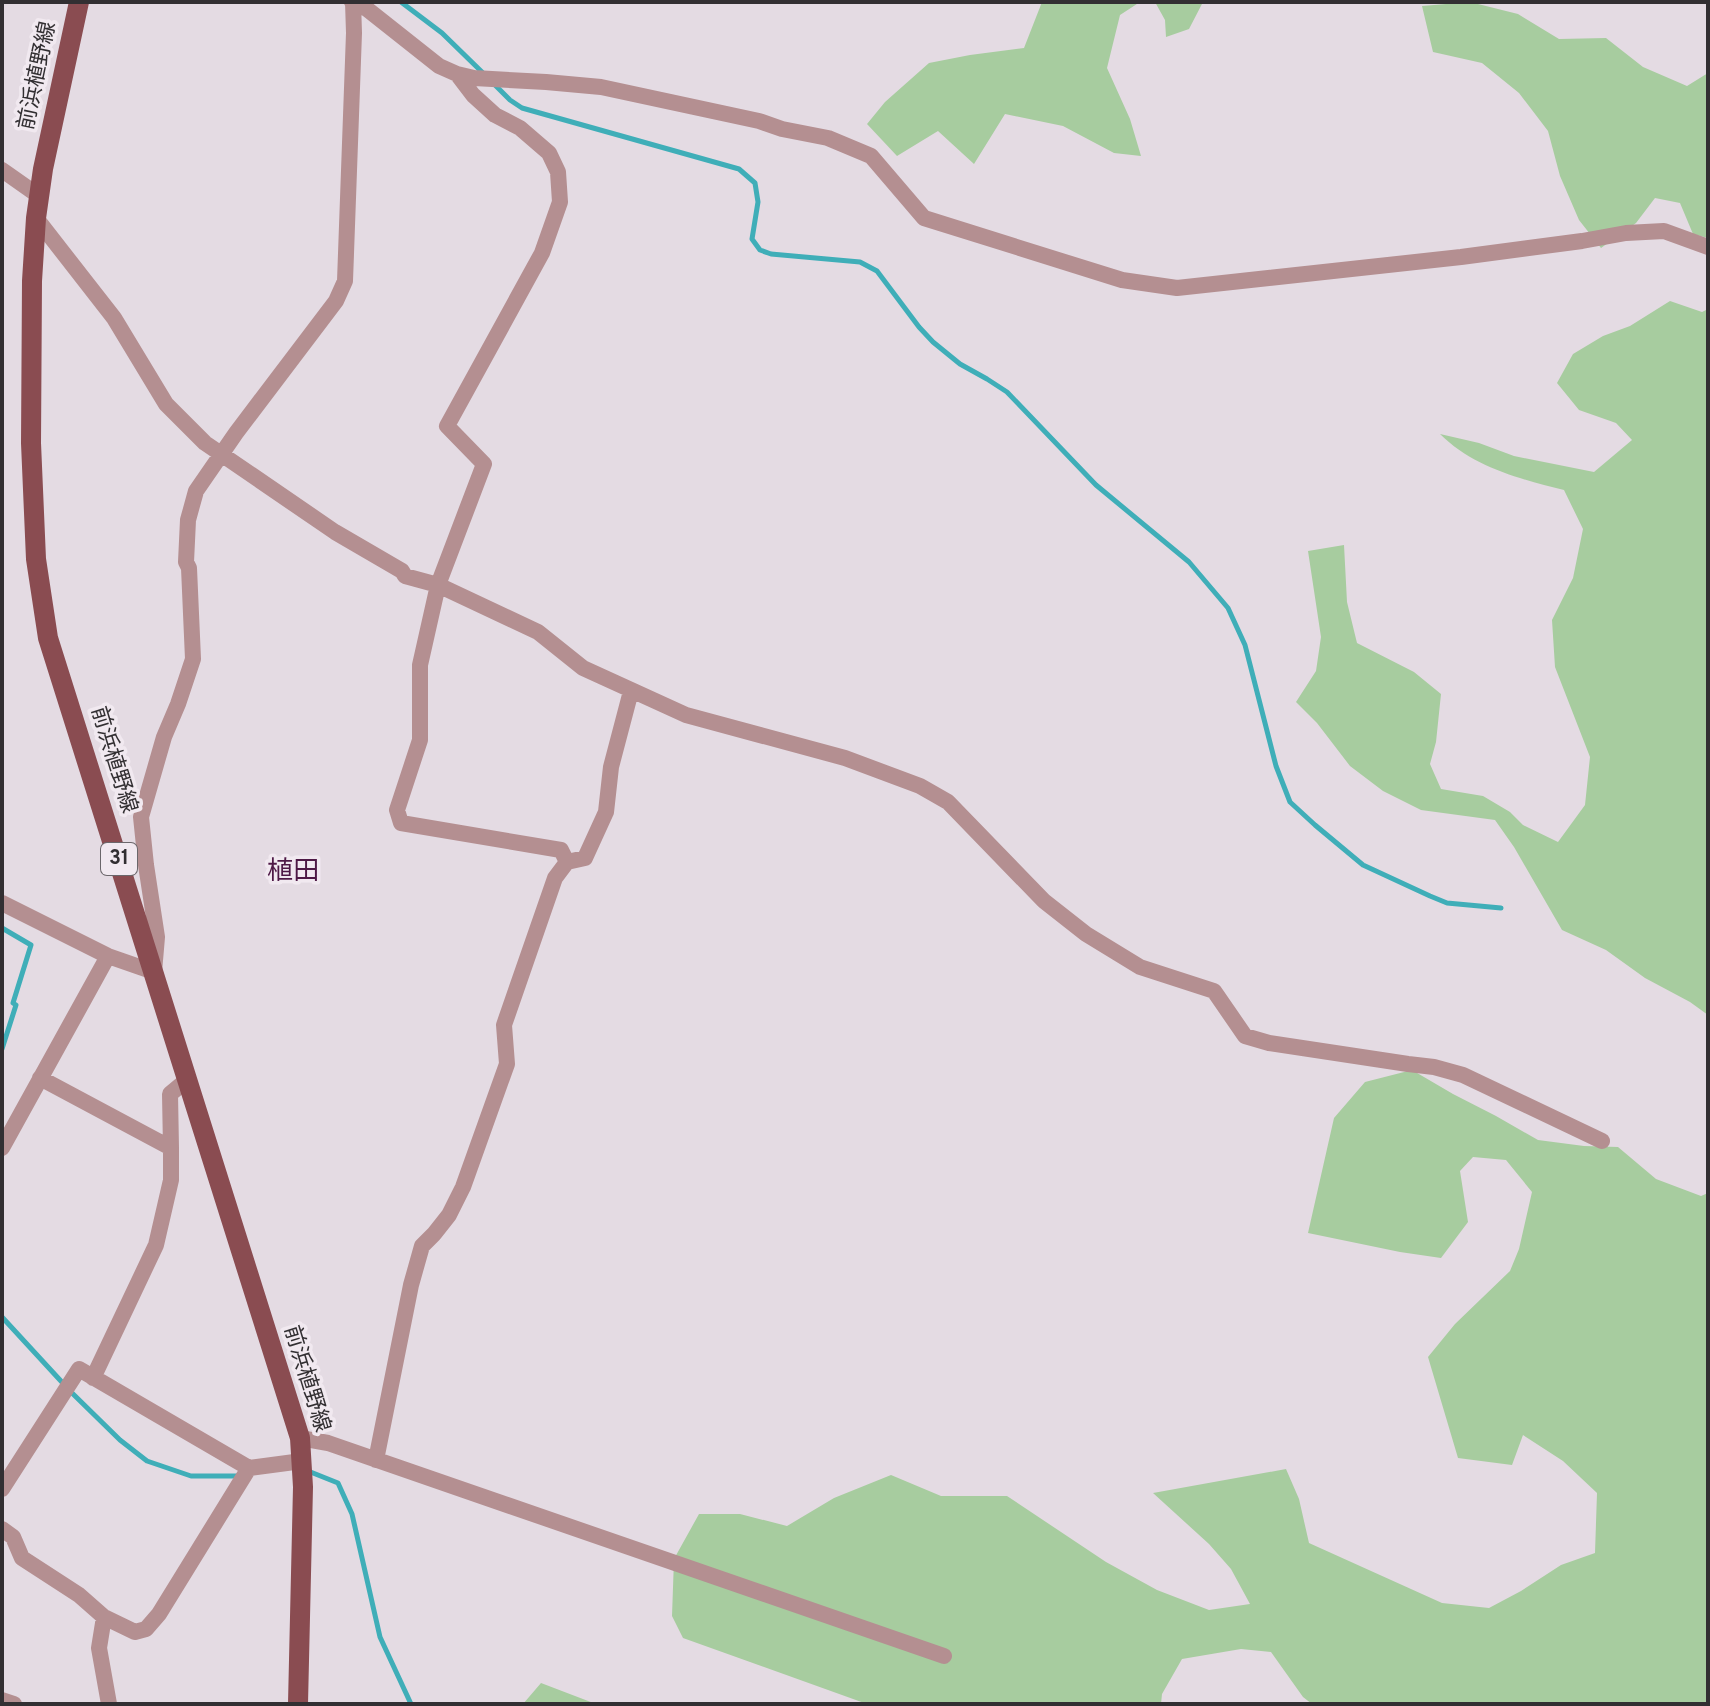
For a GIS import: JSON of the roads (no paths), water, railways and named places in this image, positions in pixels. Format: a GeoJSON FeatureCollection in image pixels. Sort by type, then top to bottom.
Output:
{"type":"FeatureCollection","features":[{"type":"Feature","properties":{"kind":"main road","name":"前浜植野線"},"geometry":{"type":"LineString","coordinates":[[79,2],[43,169],[36,218],[32,281],[31,443],[36,559],[48,638],[300,1438],[298,1704]]}},
{"type":"Feature","properties":{"kind":"street"},"geometry":{"type":"LineString","coordinates":[[2,903],[108,956],[154,972],[157,937],[141,817],[164,737],[193,659],[189,568],[186,562],[188,520],[196,491],[336,301],[345,281],[353,2],[367,9],[439,66],[457,74],[474,78],[601,87],[828,138],[871,156],[924,218],[1122,280],[1177,288],[1461,257],[1626,233],[1664,231],[1708,247]]}},
{"type":"Feature","properties":{"kind":"street"},"geometry":{"type":"LineString","coordinates":[[457,74],[473,95],[495,115],[520,128],[549,153],[558,172],[560,202],[542,253],[447,426],[484,464],[438,585],[420,665],[420,740],[397,810],[401,823],[561,850],[567,862]]}},
{"type":"Feature","properties":{"kind":"street"},"geometry":{"type":"LineString","coordinates":[[2,170],[39,196]]}},
{"type":"Feature","properties":{"kind":"street"},"geometry":{"type":"LineString","coordinates":[[36,218],[114,318],[166,404],[205,443],[335,532],[402,571],[405,576],[438,585],[538,632],[583,668],[686,715],[845,758],[920,786],[948,802],[1044,901],[1086,934],[1140,967],[1214,991],[1245,1036],[1269,1043],[1434,1067],[1463,1075],[1602,1141]]}},
{"type":"Feature","properties":{"kind":"street"},"geometry":{"type":"LineString","coordinates":[[376,1460],[411,1285],[422,1246],[449,1215],[463,1187],[507,1064],[504,1025],[555,878],[567,862],[585,858],[606,812],[611,767],[631,691]]}},
{"type":"Feature","properties":{"kind":"street"},"geometry":{"type":"LineString","coordinates":[[2,1148],[108,956]]}},
{"type":"Feature","properties":{"kind":"street"},"geometry":{"type":"LineString","coordinates":[[40,1078],[171,1148]]}},
{"type":"Feature","properties":{"kind":"street"},"geometry":{"type":"LineString","coordinates":[[93,1378],[156,1245],[171,1180],[170,1094],[188,1079]]}},
{"type":"Feature","properties":{"kind":"street"},"geometry":{"type":"LineString","coordinates":[[2,1489],[79,1369],[249,1468],[302,1461]]}},
{"type":"Feature","properties":{"kind":"street"},"geometry":{"type":"LineString","coordinates":[[300,1438],[328,1443],[944,1656]]}},
{"type":"Feature","properties":{"kind":"street"},"geometry":{"type":"LineString","coordinates":[[2,1529],[13,1537],[22,1558],[79,1595],[104,1617],[135,1632],[146,1629],[159,1614],[249,1468]]}},
{"type":"Feature","properties":{"kind":"street"},"geometry":{"type":"LineString","coordinates":[[104,1617],[99,1648],[109,1704]]}},
{"type":"Feature","properties":{"kind":"street"},"geometry":{"type":"LineString","coordinates":[[2,1700],[14,1704]]}},
{"type":"Feature","properties":{"kind":"waterway"},"geometry":{"type":"LineString","coordinates":[[401,2],[442,33],[484,74]]}},
{"type":"Feature","properties":{"kind":"waterway"},"geometry":{"type":"LineString","coordinates":[[494,84],[522,108],[739,169],[755,183],[758,202],[752,239],[760,250],[771,254],[860,262],[877,271],[933,342],[960,364],[1007,392],[1096,485],[1189,562],[1228,608],[1245,645],[1276,766],[1290,802],[1363,865],[1447,903],[1501,908]]}},
{"type":"Feature","properties":{"kind":"waterway"},"geometry":{"type":"LineString","coordinates":[[2,928],[31,945],[2,1049]]}},
{"type":"Feature","properties":{"kind":"waterway"},"geometry":{"type":"LineString","coordinates":[[2,1317],[71,1392],[120,1440],[147,1461],[191,1476],[238,1476]]}},
{"type":"Feature","properties":{"kind":"waterway"},"geometry":{"type":"LineString","coordinates":[[308,1471],[338,1483],[352,1514],[380,1637],[411,1704]]}},
{"type":"Feature","properties":{"kind":"district","name":"植田"},"geometry":{"type":"Point","coordinates":[293,872]}}]}
